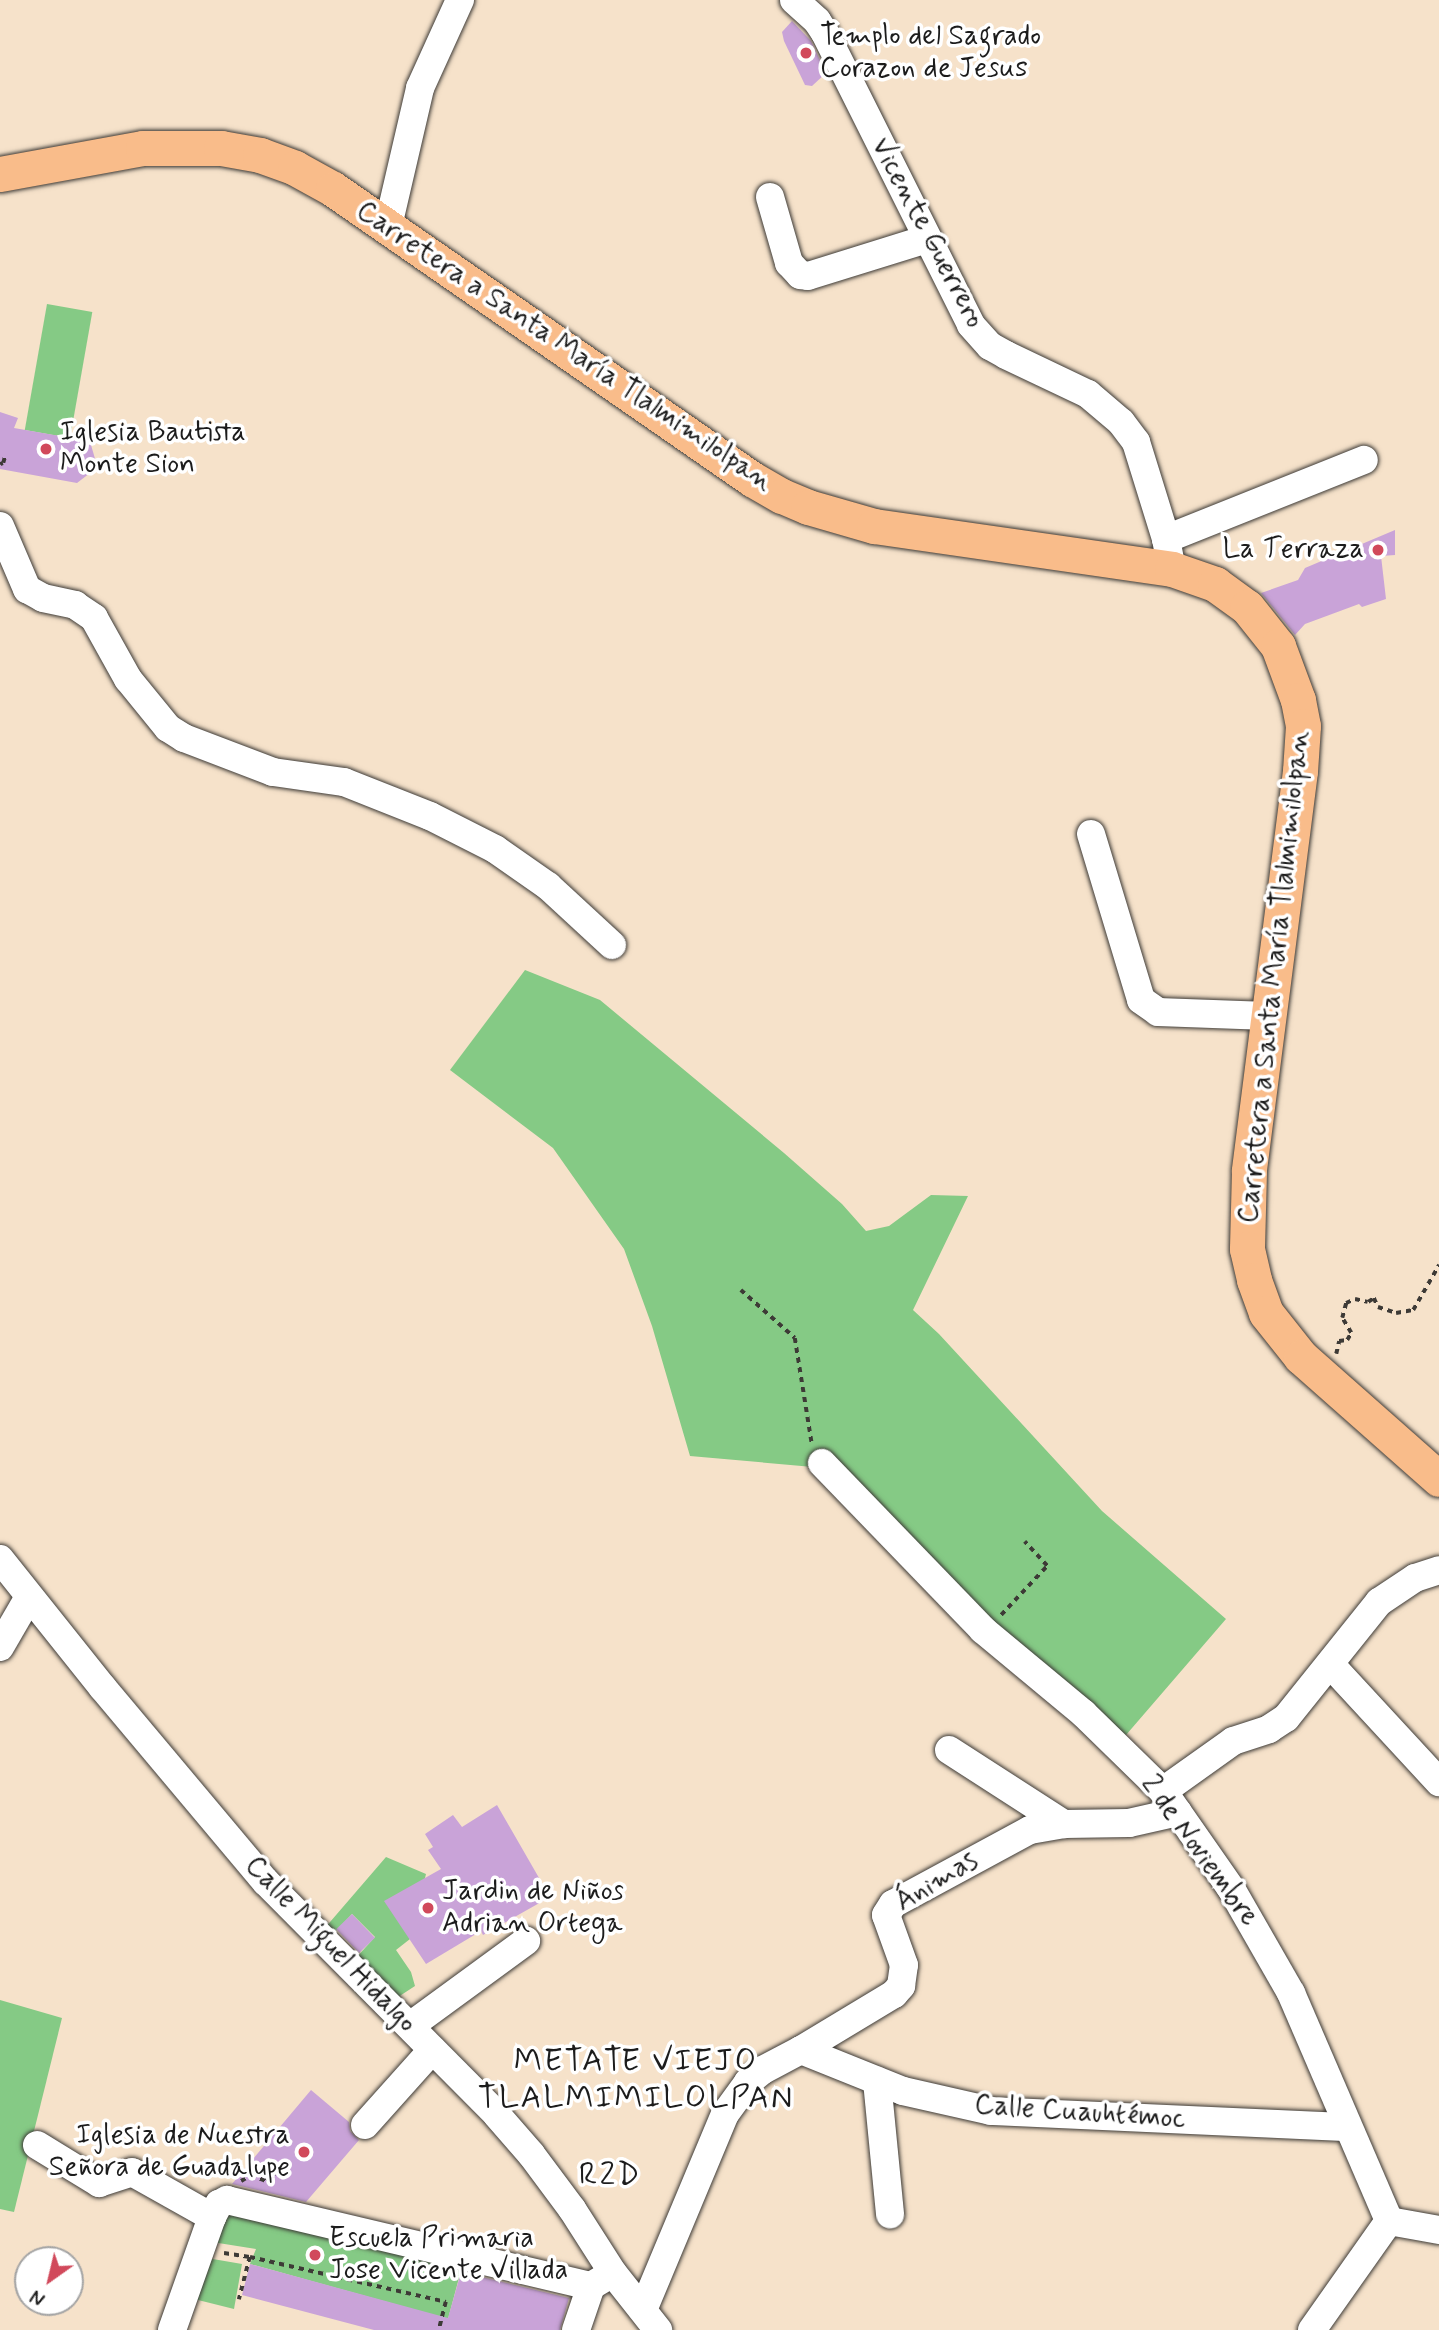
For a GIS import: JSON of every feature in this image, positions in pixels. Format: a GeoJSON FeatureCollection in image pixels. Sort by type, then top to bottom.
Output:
{"type":"FeatureCollection","features":[{"type":"Feature","properties":{"kind":"main road","name":"Carretera a Santa María Tlalmimilolpan"},"geometry":{"type":"LineString","coordinates":[[0,174],[143,148],[221,148],[260,155],[295,168],[388,226],[751,479],[782,496],[818,510],[874,526],[1169,554],[1247,607],[1278,646],[1298,700],[1303,726],[1300,771],[1249,1171],[1247,1249],[1254,1280],[1266,1313],[1301,1357],[1439,1479]]}},
{"type":"Feature","properties":{"kind":"street"},"geometry":{"type":"LineString","coordinates":[[388,226],[420,88],[460,0]]}},
{"type":"Feature","properties":{"kind":"street","name":"Vicente Guerrero"},"geometry":{"type":"LineString","coordinates":[[794,0],[817,21],[825,33],[964,315],[979,335],[1006,355],[1088,394],[1121,422],[1136,442],[1169,554]]}},
{"type":"Feature","properties":{"kind":"street"},"geometry":{"type":"LineString","coordinates":[[770,197],[789,263],[800,275],[808,276],[927,239]]}},
{"type":"Feature","properties":{"kind":"street"},"geometry":{"type":"LineString","coordinates":[[1169,554],[1364,460]]}},
{"type":"Feature","properties":{"kind":"street"},"geometry":{"type":"LineString","coordinates":[[0,526],[27,589],[43,598],[75,605],[94,618],[128,679],[160,719],[184,738],[273,772],[344,782],[430,816],[495,849],[538,879],[612,945]]}},
{"type":"Feature","properties":{"kind":"street"},"geometry":{"type":"LineString","coordinates":[[1091,834],[1141,1000],[1157,1012],[1269,1016]]}},
{"type":"Feature","properties":{"kind":"street","name":"2 de Noviembre"},"geometry":{"type":"LineString","coordinates":[[822,1463],[983,1630],[1083,1713],[1170,1802],[1264,1942],[1291,1993],[1389,2221]]}},
{"type":"Feature","properties":{"kind":"street","name":"Calle Miguel Hidalgo"},"geometry":{"type":"LineString","coordinates":[[0,1559],[266,1882],[410,2026],[531,2154],[572,2208],[602,2280],[651,2320]]}},
{"type":"Feature","properties":{"kind":"street","name":"Ánimas"},"geometry":{"type":"LineString","coordinates":[[801,2050],[894,1994],[901,1986],[904,1965],[886,1914],[893,1904],[1012,1838],[1045,1826],[1129,1823],[1170,1802],[1233,1741],[1279,1724],[1297,1708],[1379,1602],[1415,1578],[1439,1570]]}},
{"type":"Feature","properties":{"kind":"street"},"geometry":{"type":"LineString","coordinates":[[0,1647],[29,1597]]}},
{"type":"Feature","properties":{"kind":"street"},"geometry":{"type":"LineString","coordinates":[[1330,1664],[1439,1782]]}},
{"type":"Feature","properties":{"kind":"street"},"geometry":{"type":"LineString","coordinates":[[949,1750],[1064,1824]]}},
{"type":"Feature","properties":{"kind":"street"},"geometry":{"type":"LineString","coordinates":[[410,2026],[526,1941]]}},
{"type":"Feature","properties":{"kind":"street"},"geometry":{"type":"LineString","coordinates":[[365,2125],[432,2050]]}},
{"type":"Feature","properties":{"kind":"street"},"geometry":{"type":"LineString","coordinates":[[651,2320],[725,2113],[748,2082],[763,2070],[801,2050]]}},
{"type":"Feature","properties":{"kind":"street","name":"Calle Cuauhtémoc"},"geometry":{"type":"LineString","coordinates":[[801,2050],[877,2081],[948,2103],[1014,2113],[1347,2127]]}},
{"type":"Feature","properties":{"kind":"street"},"geometry":{"type":"LineString","coordinates":[[877,2081],[890,2214]]}},
{"type":"Feature","properties":{"kind":"street"},"geometry":{"type":"LineString","coordinates":[[37,2145],[99,2183],[132,2172],[216,2211]]}},
{"type":"Feature","properties":{"kind":"street"},"geometry":{"type":"LineString","coordinates":[[172,2330],[216,2211],[227,2200],[602,2280],[576,2330]]}},
{"type":"Feature","properties":{"kind":"street"},"geometry":{"type":"LineString","coordinates":[[1312,2330],[1389,2221],[1439,2230]]}},
{"type":"Feature","properties":{"kind":"path"},"geometry":{"type":"LineString","coordinates":[[0,464],[4,463],[5,456]]}},
{"type":"Feature","properties":{"kind":"path"},"geometry":{"type":"LineString","coordinates":[[1328,1381],[1338,1363],[1336,1352],[1339,1341],[1347,1340],[1351,1333],[1342,1318],[1346,1303],[1355,1299],[1368,1302],[1374,1298],[1378,1307],[1396,1313],[1413,1310],[1439,1265]]}},
{"type":"Feature","properties":{"kind":"path"},"geometry":{"type":"LineString","coordinates":[[741,1290],[794,1338],[814,1456],[822,1463]]}},
{"type":"Feature","properties":{"kind":"path"},"geometry":{"type":"LineString","coordinates":[[983,1630],[997,1620],[1047,1566],[1025,1542]]}},
{"type":"Feature","properties":{"kind":"path"},"geometry":{"type":"LineString","coordinates":[[201,2249],[250,2257],[446,2302],[439,2330]]}},
{"type":"Feature","properties":{"kind":"path"},"geometry":{"type":"LineString","coordinates":[[239,2300],[250,2257]]}},
{"type":"Feature","properties":{"kind":"green space"},"geometry":{"type":"Polygon","coordinates":[[[47,304],[92,312],[70,438],[25,430],[47,304]]]}},
{"type":"Feature","properties":{"kind":"green space"},"geometry":{"type":"Polygon","coordinates":[[[525,970],[600,1000],[784,1153],[842,1204],[866,1231],[889,1226],[931,1195],[968,1196],[913,1310],[939,1334],[1102,1511],[1226,1619],[1126,1735],[992,1624],[813,1467],[690,1456],[652,1326],[624,1249],[553,1148],[450,1070],[525,970]]]}},
{"type":"Feature","properties":{"kind":"green space"},"geometry":{"type":"Polygon","coordinates":[[[386,1857],[426,1874],[410,1939],[396,1950],[411,1972],[415,1986],[392,2001],[354,1960],[375,1937],[352,1914],[331,1936],[324,1929],[386,1857]]]}},
{"type":"Feature","properties":{"kind":"green space"},"geometry":{"type":"Polygon","coordinates":[[[0,2000],[62,2018],[14,2212],[0,2209],[0,2000]]]}},
{"type":"Feature","properties":{"kind":"green space"},"geometry":{"type":"Polygon","coordinates":[[[225,2212],[463,2263],[448,2319],[250,2264],[256,2249],[212,2242],[225,2212]]]}},
{"type":"Feature","properties":{"kind":"green space"},"geometry":{"type":"Polygon","coordinates":[[[207,2258],[242,2264],[234,2309],[194,2299],[207,2258]]]}},
{"type":"Feature","properties":{"kind":"building","name":"Templo del Sagrado Corazon de Jesus"},"geometry":{"type":"Polygon","coordinates":[[[792,21],[811,41],[826,73],[812,86],[805,85],[784,41],[782,32],[792,21]]]}},
{"type":"Feature","properties":{"kind":"building","name":"Iglesia Bautista Monte Sion"},"geometry":{"type":"Polygon","coordinates":[[[0,412],[18,418],[14,428],[77,439],[91,445],[96,462],[90,473],[77,483],[0,469],[0,412]]]}},
{"type":"Feature","properties":{"kind":"building"},"geometry":{"type":"Polygon","coordinates":[[[1395,530],[1395,555],[1381,556],[1386,599],[1362,607],[1359,604],[1305,624],[1295,635],[1261,593],[1298,580],[1305,568],[1395,530]]]}},
{"type":"Feature","properties":{"kind":"building"},"geometry":{"type":"Polygon","coordinates":[[[497,1805],[550,1897],[483,1935],[481,1931],[426,1964],[384,1901],[441,1869],[428,1850],[433,1847],[425,1834],[453,1815],[462,1827],[497,1805]]]}},
{"type":"Feature","properties":{"kind":"building"},"geometry":{"type":"Polygon","coordinates":[[[352,1914],[375,1938],[359,1953],[336,1929],[352,1914]]]}},
{"type":"Feature","properties":{"kind":"building","name":"Iglesia de Nuestra Señora de Guadalupe"},"geometry":{"type":"Polygon","coordinates":[[[311,2090],[349,2122],[350,2131],[359,2140],[306,2202],[232,2184],[311,2090]]]}},
{"type":"Feature","properties":{"kind":"building"},"geometry":{"type":"Polygon","coordinates":[[[250,2264],[448,2318],[461,2272],[569,2298],[560,2330],[374,2330],[242,2295],[250,2264]]]}},
{"type":"Feature","properties":{"kind":"place","name":"Templo del Sagrado Corazon de Jesus"},"geometry":{"type":"Point","coordinates":[806,53]}},
{"type":"Feature","properties":{"kind":"place","name":"Iglesia Bautista Monte Sion"},"geometry":{"type":"Point","coordinates":[46,449]}},
{"type":"Feature","properties":{"kind":"place","name":"La Terraza"},"geometry":{"type":"Point","coordinates":[1378,550]}},
{"type":"Feature","properties":{"kind":"place","name":"Jardin de Niños Adrian Ortega"},"geometry":{"type":"Point","coordinates":[428,1908]}},
{"type":"Feature","properties":{"kind":"place","name":"Iglesia de Nuestra Señora de Guadalupe"},"geometry":{"type":"Point","coordinates":[304,2152]}},
{"type":"Feature","properties":{"kind":"place","name":"Escuela Primaria Jose Vicente Villada"},"geometry":{"type":"Point","coordinates":[315,2255]}},
{"type":"Feature","properties":{"kind":"district","name":"METATE VIEJO TLALMIMILOLPAN"},"geometry":{"type":"Point","coordinates":[636,2080]}},
{"type":"Feature","properties":{"kind":"district","name":"R2D"},"geometry":{"type":"Point","coordinates":[610,2175]}}]}
